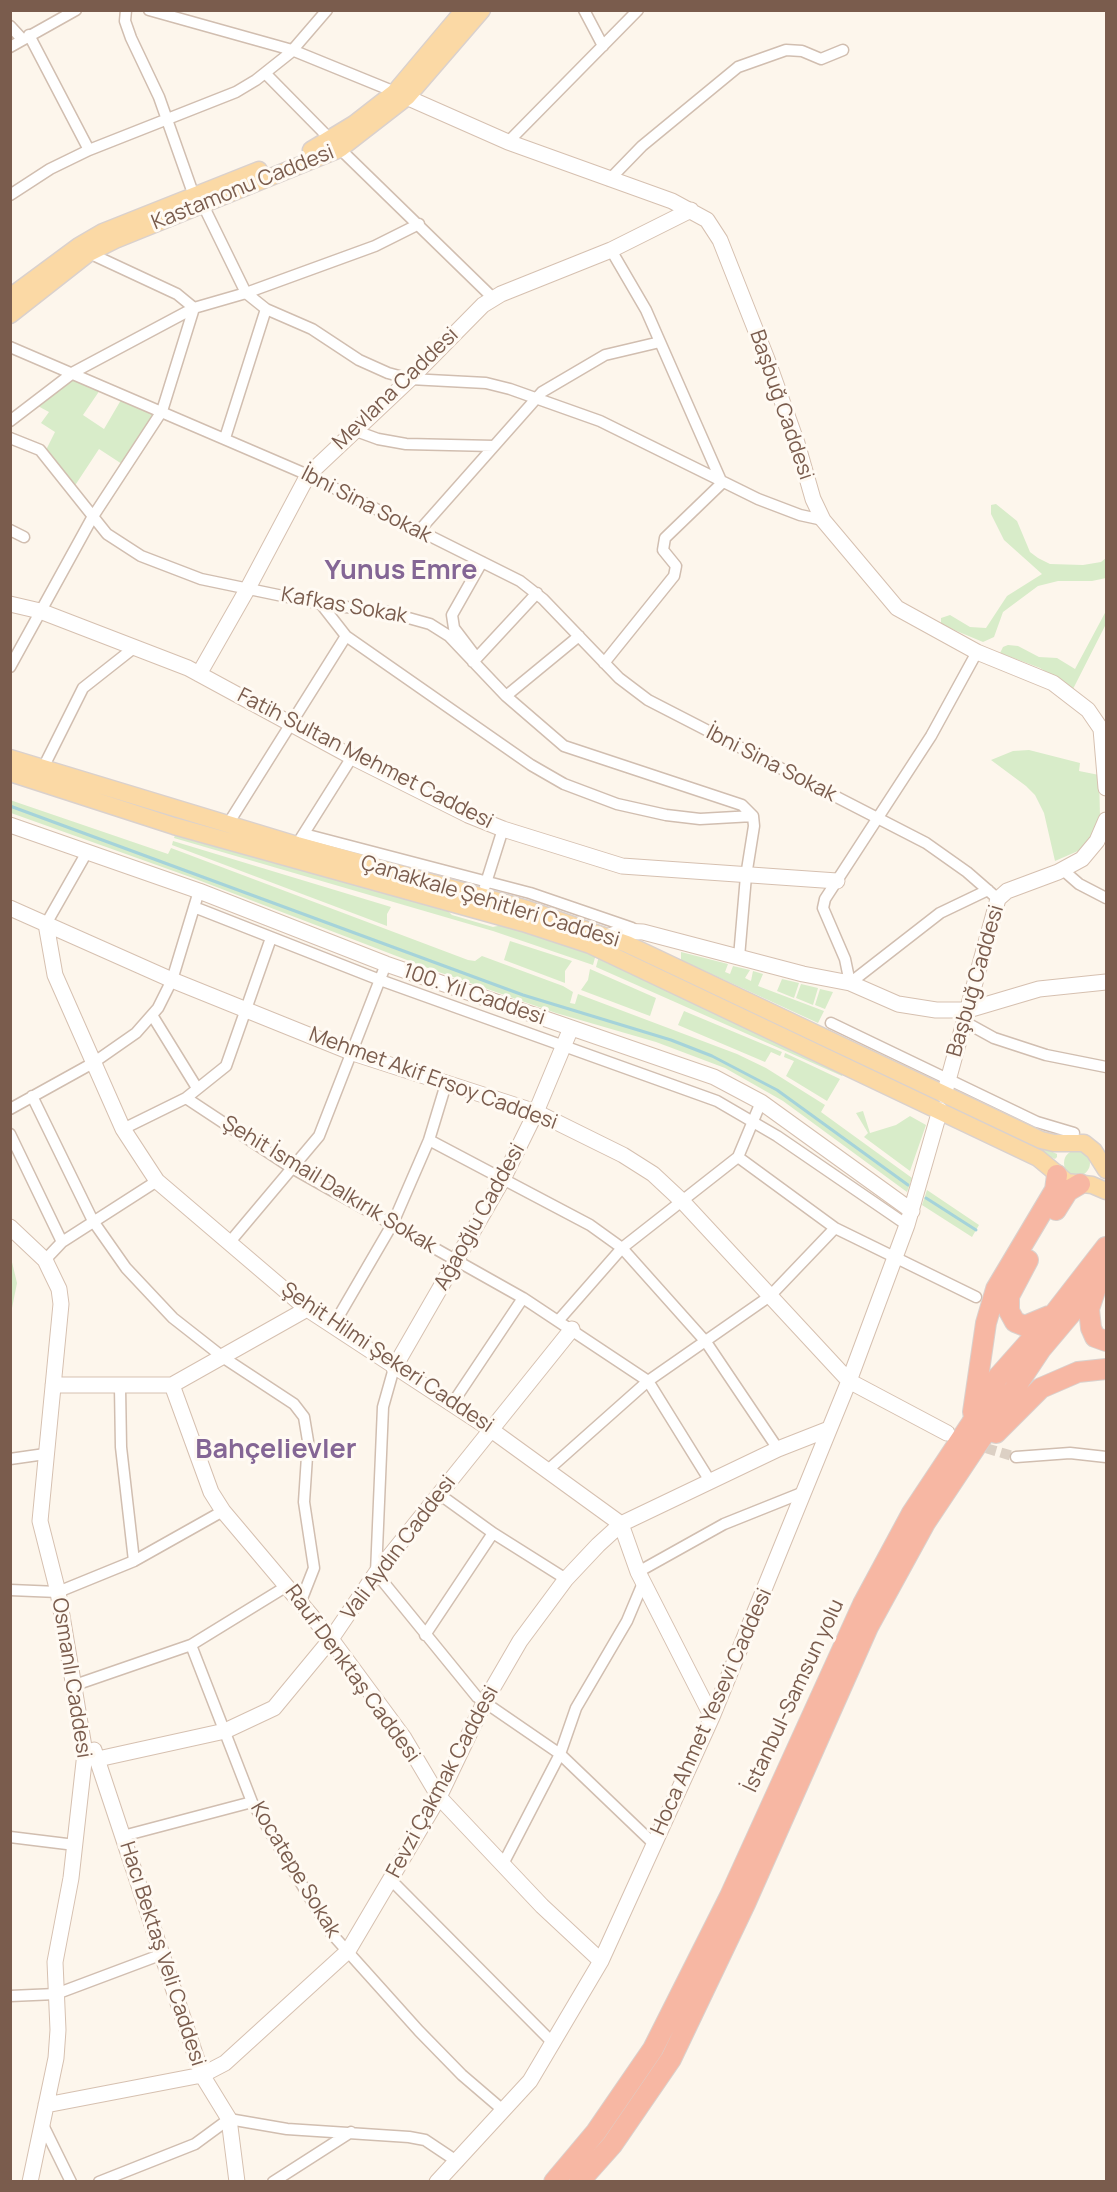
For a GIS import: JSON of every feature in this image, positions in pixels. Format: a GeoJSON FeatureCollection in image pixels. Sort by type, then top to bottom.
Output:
{"type":"FeatureCollection","features":[{"type":"Feature","properties":{"kind":"highway"},"geometry":{"type":"LineString","coordinates":[[971,1424],[986,1323],[996,1289],[1055,1190],[1057,1175]]}},
{"type":"Feature","properties":{"kind":"highway"},"geometry":{"type":"LineString","coordinates":[[1054,1314],[1025,1326],[1015,1322],[1009,1311],[1009,1296],[1065,1194],[1080,1184]]}},
{"type":"Feature","properties":{"kind":"highway","name":"İstanbul-Samsun yolu"},"geometry":{"type":"LineString","coordinates":[[554,2181],[596,2132],[653,2049],[730,1896],[863,1604],[912,1513],[971,1424],[998,1377],[1054,1314],[1107,1247]]}},
{"type":"Feature","properties":{"kind":"highway"},"geometry":{"type":"LineString","coordinates":[[1102,1277],[1089,1309],[1090,1328],[1095,1337],[1107,1341]]}},
{"type":"Feature","properties":{"kind":"highway","name":"İstanbul-Samsun yolu"},"geometry":{"type":"LineString","coordinates":[[579,2181],[612,2145],[671,2059],[745,1904],[868,1628],[925,1523],[1041,1349],[1102,1277]]}},
{"type":"Feature","properties":{"kind":"highway"},"geometry":{"type":"LineString","coordinates":[[966,1462],[1041,1388],[1078,1372],[1107,1369]]}},
{"type":"Feature","properties":{"kind":"main road","name":"Kastamonu Caddesi"},"geometry":{"type":"LineString","coordinates":[[401,94],[464,10]]}},
{"type":"Feature","properties":{"kind":"main road","name":"Kastamonu Caddesi"},"geometry":{"type":"LineString","coordinates":[[10,315],[89,253],[199,201],[335,145],[401,94],[482,10]]}},
{"type":"Feature","properties":{"kind":"main road","name":"Kastamonu Caddesi"},"geometry":{"type":"LineString","coordinates":[[10,297],[91,238],[199,201]]}},
{"type":"Feature","properties":{"kind":"main road","name":"Çanakkale Şehitleri Caddesi"},"geometry":{"type":"LineString","coordinates":[[10,758],[228,824],[301,839],[484,889],[1041,1140],[1054,1143],[1073,1137],[1088,1145],[1107,1170]]}},
{"type":"Feature","properties":{"kind":"main road","name":"Çanakkale Şehitleri Caddesi"},"geometry":{"type":"LineString","coordinates":[[10,773],[174,826],[523,923],[597,938],[682,969],[879,1054],[1038,1158],[1067,1182],[1092,1185],[1107,1191]]}},
{"type":"Feature","properties":{"kind":"main road"},"geometry":{"type":"LineString","coordinates":[[174,826],[179,809]]}},
{"type":"Feature","properties":{"kind":"main road"},"geometry":{"type":"LineString","coordinates":[[1057,1175],[1061,1155],[1073,1137]]}},
{"type":"Feature","properties":{"kind":"main road"},"geometry":{"type":"LineString","coordinates":[[1080,1184],[1094,1174],[1097,1156]]}},
{"type":"Feature","properties":{"kind":"street"},"geometry":{"type":"LineString","coordinates":[[10,47],[76,10]]}},
{"type":"Feature","properties":{"kind":"street"},"geometry":{"type":"LineString","coordinates":[[126,10],[125,21],[131,38],[199,201],[246,293],[266,309],[312,329],[359,360],[388,374],[410,380],[486,383],[536,398],[600,421],[722,483],[800,515],[823,520]]}},
{"type":"Feature","properties":{"kind":"street"},"geometry":{"type":"LineString","coordinates":[[149,10],[292,50],[401,94]]}},
{"type":"Feature","properties":{"kind":"street"},"geometry":{"type":"LineString","coordinates":[[10,195],[50,169],[89,150],[219,100],[265,73],[292,50],[327,10]]}},
{"type":"Feature","properties":{"kind":"street"},"geometry":{"type":"LineString","coordinates":[[584,10],[603,46]]}},
{"type":"Feature","properties":{"kind":"street"},"geometry":{"type":"LineString","coordinates":[[508,142],[638,10]]}},
{"type":"Feature","properties":{"kind":"street"},"geometry":{"type":"LineString","coordinates":[[10,26],[26,37],[89,150]]}},
{"type":"Feature","properties":{"kind":"street"},"geometry":{"type":"LineString","coordinates":[[609,180],[642,146],[738,67],[786,50],[802,51],[821,59],[843,50]]}},
{"type":"Feature","properties":{"kind":"street"},"geometry":{"type":"LineString","coordinates":[[265,73],[335,145],[493,298]]}},
{"type":"Feature","properties":{"kind":"street","name":"Başbuğ Caddesi"},"geometry":{"type":"LineString","coordinates":[[401,94],[508,142],[691,210],[707,220],[720,240],[767,359],[797,443],[813,499],[823,520],[897,608],[918,622],[977,652],[1053,683],[1096,718],[1103,739],[1107,788]]}},
{"type":"Feature","properties":{"kind":"street","name":"Mevlana Caddesi"},"geometry":{"type":"LineString","coordinates":[[199,674],[308,475],[410,380],[446,341],[493,298],[611,250],[691,210]]}},
{"type":"Feature","properties":{"kind":"street"},"geometry":{"type":"LineString","coordinates":[[10,421],[74,372],[194,308],[246,293],[375,246],[419,224]]}},
{"type":"Feature","properties":{"kind":"street"},"geometry":{"type":"LineString","coordinates":[[611,250],[646,310],[722,483]]}},
{"type":"Feature","properties":{"kind":"street"},"geometry":{"type":"LineString","coordinates":[[89,253],[177,294],[194,308]]}},
{"type":"Feature","properties":{"kind":"street"},"geometry":{"type":"LineString","coordinates":[[10,667],[92,518],[162,411],[194,308]]}},
{"type":"Feature","properties":{"kind":"street"},"geometry":{"type":"LineString","coordinates":[[225,438],[266,309]]}},
{"type":"Feature","properties":{"kind":"street"},"geometry":{"type":"LineString","coordinates":[[418,532],[536,398],[605,355],[660,342]]}},
{"type":"Feature","properties":{"kind":"street","name":"İbni Sina Sokak"},"geometry":{"type":"LineString","coordinates":[[10,347],[74,372],[308,475],[520,581],[537,593],[619,678],[648,700],[877,820],[926,843],[993,895]]}},
{"type":"Feature","properties":{"kind":"street"},"geometry":{"type":"LineString","coordinates":[[356,431],[378,439],[406,444],[495,446]]}},
{"type":"Feature","properties":{"kind":"street","name":"Kafkas Sokak"},"geometry":{"type":"LineString","coordinates":[[10,438],[25,442],[43,453],[92,518],[112,538],[155,563],[187,575],[321,604],[368,609],[420,620],[449,636],[475,660],[506,696],[554,740],[573,751],[728,798],[742,805],[753,816]]}},
{"type":"Feature","properties":{"kind":"street"},"geometry":{"type":"LineString","coordinates":[[604,663],[672,580],[676,566],[663,550],[669,532],[722,483]]}},
{"type":"Feature","properties":{"kind":"street"},"geometry":{"type":"LineString","coordinates":[[10,530],[24,537]]}},
{"type":"Feature","properties":{"kind":"street"},"geometry":{"type":"LineString","coordinates":[[482,562],[452,615],[454,628],[475,660],[537,593]]}},
{"type":"Feature","properties":{"kind":"street","name":"Fatih Sultan Mehmet Caddesi"},"geometry":{"type":"LineString","coordinates":[[10,604],[40,611],[199,674],[352,757],[503,829],[622,866],[837,881]]}},
{"type":"Feature","properties":{"kind":"street"},"geometry":{"type":"LineString","coordinates":[[321,604],[346,636],[531,765],[580,791],[617,804],[684,818],[753,816],[754,826],[746,876],[739,957]]}},
{"type":"Feature","properties":{"kind":"street"},"geometry":{"type":"LineString","coordinates":[[228,824],[346,636]]}},
{"type":"Feature","properties":{"kind":"street"},"geometry":{"type":"LineString","coordinates":[[506,696],[579,636]]}},
{"type":"Feature","properties":{"kind":"street"},"geometry":{"type":"LineString","coordinates":[[43,768],[83,688],[135,647]]}},
{"type":"Feature","properties":{"kind":"street"},"geometry":{"type":"LineString","coordinates":[[850,983],[845,959],[823,908],[825,899],[931,736],[977,652]]}},
{"type":"Feature","properties":{"kind":"street"},"geometry":{"type":"LineString","coordinates":[[301,839],[352,757]]}},
{"type":"Feature","properties":{"kind":"street","name":"Başbuğ Caddesi"},"geometry":{"type":"LineString","coordinates":[[921,1181],[966,1016],[993,895],[1064,870],[1090,851],[1107,820]]}},
{"type":"Feature","properties":{"kind":"street","name":"100. Yıl Caddesi"},"geometry":{"type":"LineString","coordinates":[[10,825],[199,891],[386,964],[692,1068],[760,1102],[911,1212]]}},
{"type":"Feature","properties":{"kind":"street"},"geometry":{"type":"LineString","coordinates":[[484,889],[503,829]]}},
{"type":"Feature","properties":{"kind":"street"},"geometry":{"type":"LineString","coordinates":[[46,924],[87,852]]}},
{"type":"Feature","properties":{"kind":"street"},"geometry":{"type":"LineString","coordinates":[[1064,870],[1079,884],[1107,898]]}},
{"type":"Feature","properties":{"kind":"street","name":"Çanakkale Şehitleri Caddesi"},"geometry":{"type":"LineString","coordinates":[[484,889],[552,900],[643,932]]}},
{"type":"Feature","properties":{"kind":"street"},"geometry":{"type":"LineString","coordinates":[[10,1108],[93,1063],[136,1033],[152,1015],[172,980],[199,891]]}},
{"type":"Feature","properties":{"kind":"street"},"geometry":{"type":"LineString","coordinates":[[850,983],[940,913],[993,895]]}},
{"type":"Feature","properties":{"kind":"street","name":"100. Yıl Caddesi"},"geometry":{"type":"LineString","coordinates":[[194,907],[380,980],[704,1095],[911,1212]]}},
{"type":"Feature","properties":{"kind":"street","name":"Mehmet Akif Ersoy Caddesi"},"geometry":{"type":"LineString","coordinates":[[10,908],[172,980],[353,1053],[536,1112],[639,1164],[683,1202],[849,1381],[947,1433]]}},
{"type":"Feature","properties":{"kind":"street","name":"Şehit Hilmi Şekeri Caddesi"},"geometry":{"type":"LineString","coordinates":[[46,924],[55,975],[93,1063],[123,1128],[157,1181],[307,1309],[549,1469],[621,1524]]}},
{"type":"Feature","properties":{"kind":"street"},"geometry":{"type":"LineString","coordinates":[[597,938],[623,931],[643,932],[804,974],[850,983],[898,1004],[966,1016],[994,1038],[1046,1055],[1107,1067]]}},
{"type":"Feature","properties":{"kind":"street"},"geometry":{"type":"LineString","coordinates":[[123,1128],[186,1098],[226,1066],[271,938]]}},
{"type":"Feature","properties":{"kind":"street"},"geometry":{"type":"LineString","coordinates":[[229,1243],[319,1136],[386,964]]}},
{"type":"Feature","properties":{"kind":"street"},"geometry":{"type":"LineString","coordinates":[[966,1016],[1039,989],[1107,982]]}},
{"type":"Feature","properties":{"kind":"street"},"geometry":{"type":"LineString","coordinates":[[152,1015],[197,1089]]}},
{"type":"Feature","properties":{"kind":"street","name":"Çanakkale Şehitleri Caddesi"},"geometry":{"type":"LineString","coordinates":[[831,1023],[879,1054]]}},
{"type":"Feature","properties":{"kind":"street","name":"Ağaoğlu Caddesi"},"geometry":{"type":"LineString","coordinates":[[394,1368],[504,1179],[536,1112],[571,1028]]}},
{"type":"Feature","properties":{"kind":"street"},"geometry":{"type":"LineString","coordinates":[[333,1326],[393,1223],[429,1140],[446,1083]]}},
{"type":"Feature","properties":{"kind":"street"},"geometry":{"type":"LineString","coordinates":[[32,1096],[93,1221],[126,1268],[154,1299],[224,1358],[294,1404],[304,1417],[308,1441],[304,1502],[314,1568],[301,1601]]}},
{"type":"Feature","properties":{"kind":"street","name":"Şehit İsmail Dalkırık Sokak"},"geometry":{"type":"LineString","coordinates":[[186,1098],[292,1168],[524,1298],[648,1381],[710,1481]]}},
{"type":"Feature","properties":{"kind":"street"},"geometry":{"type":"LineString","coordinates":[[558,1321],[622,1248],[738,1157],[755,1122],[760,1102]]}},
{"type":"Feature","properties":{"kind":"street"},"geometry":{"type":"LineString","coordinates":[[10,1134],[62,1242]]}},
{"type":"Feature","properties":{"kind":"street"},"geometry":{"type":"LineString","coordinates":[[429,1140],[590,1225],[622,1248],[706,1342],[777,1449]]}},
{"type":"Feature","properties":{"kind":"street"},"geometry":{"type":"LineString","coordinates":[[738,1157],[835,1228],[976,1298]]}},
{"type":"Feature","properties":{"kind":"street"},"geometry":{"type":"LineString","coordinates":[[45,1260],[62,1242],[157,1181]]}},
{"type":"Feature","properties":{"kind":"street","name":"Hoca Ahmet Yesevi Caddesi"},"geometry":{"type":"LineString","coordinates":[[437,2181],[458,2162],[530,2081],[554,2044],[601,1961],[712,1717],[849,1381],[896,1259],[921,1181]]}},
{"type":"Feature","properties":{"kind":"street","name":"Osmanlı Caddesi"},"geometry":{"type":"LineString","coordinates":[[10,1227],[45,1260],[54,1276],[61,1304],[40,1521],[58,1592],[75,1685],[84,1768],[71,1878],[57,1942],[58,2043],[30,2181]]}},
{"type":"Feature","properties":{"kind":"street"},"geometry":{"type":"LineString","coordinates":[[549,1469],[648,1381],[770,1296],[835,1228]]}},
{"type":"Feature","properties":{"kind":"street"},"geometry":{"type":"LineString","coordinates":[[452,1404],[524,1298]]}},
{"type":"Feature","properties":{"kind":"street"},"geometry":{"type":"LineString","coordinates":[[52,1385],[120,1387],[172,1385],[224,1358],[307,1309]]}},
{"type":"Feature","properties":{"kind":"street","name":"Vali Aydın Caddesi"},"geometry":{"type":"LineString","coordinates":[[98,1759],[225,1731],[274,1708],[331,1639],[376,1573],[572,1329]]}},
{"type":"Feature","properties":{"kind":"street"},"geometry":{"type":"LineString","coordinates":[[394,1368],[383,1407],[376,1573],[425,1635],[484,1702],[560,1754],[654,1844]]}},
{"type":"Feature","properties":{"kind":"street","name":"Rauf Denktaş Caddesi"},"geometry":{"type":"LineString","coordinates":[[172,1385],[211,1492],[223,1511],[331,1639],[404,1738],[439,1797],[542,1906],[601,1961]]}},
{"type":"Feature","properties":{"kind":"street"},"geometry":{"type":"LineString","coordinates":[[120,1387],[121,1447],[134,1560]]}},
{"type":"Feature","properties":{"kind":"street","name":"Fevzi Çakmak Caddesi"},"geometry":{"type":"LineString","coordinates":[[46,2105],[202,2075],[225,2063],[348,1951],[439,1797],[484,1702],[531,1625],[566,1579],[621,1524],[777,1449],[829,1429]]}},
{"type":"Feature","properties":{"kind":"street"},"geometry":{"type":"LineString","coordinates":[[1016,1457],[1070,1453],[1107,1456]]}},
{"type":"Feature","properties":{"kind":"street"},"geometry":{"type":"LineString","coordinates":[[10,1459],[45,1454]]}},
{"type":"Feature","properties":{"kind":"street"},"geometry":{"type":"LineString","coordinates":[[503,1864],[560,1754],[576,1708],[627,1621],[641,1578],[724,1524],[804,1492]]}},
{"type":"Feature","properties":{"kind":"street"},"geometry":{"type":"LineString","coordinates":[[439,1494],[493,1533],[566,1579]]}},
{"type":"Feature","properties":{"kind":"street"},"geometry":{"type":"LineString","coordinates":[[10,1590],[58,1592],[134,1560],[223,1511]]}},
{"type":"Feature","properties":{"kind":"street"},"geometry":{"type":"LineString","coordinates":[[621,1524],[641,1578],[712,1717]]}},
{"type":"Feature","properties":{"kind":"street"},"geometry":{"type":"LineString","coordinates":[[425,1635],[493,1533]]}},
{"type":"Feature","properties":{"kind":"street"},"geometry":{"type":"LineString","coordinates":[[75,1685],[191,1645],[288,1586]]}},
{"type":"Feature","properties":{"kind":"street","name":"Kocatepe Sokak"},"geometry":{"type":"LineString","coordinates":[[191,1645],[252,1802],[331,1933],[419,2031],[462,2074],[504,2111]]}},
{"type":"Feature","properties":{"kind":"street","name":"Hacı Bektaş Veli Caddesi"},"geometry":{"type":"LineString","coordinates":[[81,1726],[98,1759],[160,1955],[202,2075],[229,2119],[237,2181]]}},
{"type":"Feature","properties":{"kind":"street"},"geometry":{"type":"LineString","coordinates":[[123,1836],[252,1802]]}},
{"type":"Feature","properties":{"kind":"street"},"geometry":{"type":"LineString","coordinates":[[10,1837],[75,1845]]}},
{"type":"Feature","properties":{"kind":"street"},"geometry":{"type":"LineString","coordinates":[[391,1880],[554,2044]]}},
{"type":"Feature","properties":{"kind":"street"},"geometry":{"type":"LineString","coordinates":[[10,1996],[56,1994],[160,1955]]}},
{"type":"Feature","properties":{"kind":"street"},"geometry":{"type":"LineString","coordinates":[[99,2181],[195,2144],[229,2119],[287,2129],[351,2132],[425,2140],[458,2162]]}},
{"type":"Feature","properties":{"kind":"street"},"geometry":{"type":"LineString","coordinates":[[43,2125],[71,2181]]}},
{"type":"Feature","properties":{"kind":"street"},"geometry":{"type":"LineString","coordinates":[[273,2181],[351,2132]]}},
{"type":"Feature","properties":{"kind":"green space"},"geometry":{"type":"Polygon","coordinates":[[[75,378],[100,390],[83,415],[104,429],[121,400],[155,414],[122,464],[99,449],[74,487],[46,450],[55,432],[41,423],[49,412],[36,405],[75,378]]]}},
{"type":"Feature","properties":{"kind":"green space"},"geometry":{"type":"Polygon","coordinates":[[[996,504],[1017,521],[1030,552],[1038,558],[1050,564],[1083,565],[1101,562],[1106,558],[1106,578],[1092,581],[1058,581],[1038,586],[1003,612],[994,637],[983,642],[947,627],[941,623],[941,618],[950,615],[970,627],[986,628],[1007,596],[1042,574],[1004,540],[991,514],[991,505],[996,504]]]}},
{"type":"Feature","properties":{"kind":"green space"},"geometry":{"type":"Polygon","coordinates":[[[1106,611],[1106,624],[1073,689],[1040,668],[1000,653],[1003,647],[1008,645],[1018,646],[1039,657],[1057,658],[1075,669],[1106,611]]]}},
{"type":"Feature","properties":{"kind":"green space"},"geometry":{"type":"Polygon","coordinates":[[[1029,750],[1080,763],[1079,771],[1099,775],[1100,817],[1093,836],[1078,851],[1055,861],[1044,813],[1035,795],[991,760],[1013,751],[1029,750]]]}},
{"type":"Feature","properties":{"kind":"green space"},"geometry":{"type":"Polygon","coordinates":[[[10,800],[168,854],[171,848],[468,960],[475,961],[482,956],[563,986],[573,992],[570,1003],[575,1004],[578,994],[737,1054],[766,1068],[825,1105],[821,1112],[912,1178],[907,1192],[783,1101],[725,1068],[656,1042],[556,1013],[433,970],[193,878],[11,813],[10,800]]]}},
{"type":"Feature","properties":{"kind":"green space"},"geometry":{"type":"Polygon","coordinates":[[[176,832],[447,910],[452,915],[493,927],[502,925],[596,954],[593,965],[493,931],[174,838],[176,832]]]}},
{"type":"Feature","properties":{"kind":"green space"},"geometry":{"type":"Polygon","coordinates":[[[173,841],[391,907],[387,914],[387,926],[172,845],[173,841]]]}},
{"type":"Feature","properties":{"kind":"green space"},"geometry":{"type":"Polygon","coordinates":[[[510,941],[572,961],[565,971],[565,983],[504,960],[510,941]]]}},
{"type":"Feature","properties":{"kind":"green space"},"geometry":{"type":"Polygon","coordinates":[[[681,952],[728,964],[725,972],[730,974],[733,966],[750,970],[745,978],[751,981],[753,971],[763,974],[758,986],[824,1011],[818,1023],[681,960],[681,952]]]}},
{"type":"Feature","properties":{"kind":"green space"},"geometry":{"type":"Polygon","coordinates":[[[599,956],[603,961],[843,1074],[842,1076],[596,967],[599,956]]]}},
{"type":"Feature","properties":{"kind":"green space"},"geometry":{"type":"Polygon","coordinates":[[[590,969],[656,998],[650,1016],[581,990],[588,980],[590,969]]]}},
{"type":"Feature","properties":{"kind":"green space"},"geometry":{"type":"Polygon","coordinates":[[[782,979],[799,983],[794,998],[777,991],[782,979]]]}},
{"type":"Feature","properties":{"kind":"green space"},"geometry":{"type":"Polygon","coordinates":[[[801,984],[818,988],[813,1005],[796,998],[801,984]]]}},
{"type":"Feature","properties":{"kind":"green space"},"geometry":{"type":"Polygon","coordinates":[[[820,989],[833,992],[825,1009],[815,1005],[820,989]]]}},
{"type":"Feature","properties":{"kind":"green space"},"geometry":{"type":"Polygon","coordinates":[[[684,1011],[782,1052],[780,1056],[771,1052],[765,1062],[678,1025],[684,1011]]]}},
{"type":"Feature","properties":{"kind":"green space"},"geometry":{"type":"Polygon","coordinates":[[[785,1053],[840,1079],[827,1101],[786,1076],[794,1061],[784,1057],[785,1053]]]}},
{"type":"Feature","properties":{"kind":"green space"},"geometry":{"type":"Polygon","coordinates":[[[953,1106],[1057,1154],[1057,1157],[1055,1159],[953,1112],[953,1106]]]}},
{"type":"Feature","properties":{"kind":"green space"},"geometry":{"type":"Polygon","coordinates":[[[863,1111],[870,1133],[896,1125],[910,1116],[926,1125],[910,1171],[864,1137],[868,1133],[856,1113],[863,1111]]]}},
{"type":"Feature","properties":{"kind":"green space"},"geometry":{"type":"Polygon","coordinates":[[[1077,1150],[1086,1154],[1090,1163],[1086,1172],[1077,1176],[1068,1172],[1064,1163],[1068,1154],[1077,1150]]]}},
{"type":"Feature","properties":{"kind":"green space"},"geometry":{"type":"Polygon","coordinates":[[[927,1190],[979,1225],[972,1237],[922,1205],[927,1190]]]}},
{"type":"Feature","properties":{"kind":"green space"},"geometry":{"type":"Polygon","coordinates":[[[11,1258],[17,1283],[11,1313],[11,1258]]]}},
{"type":"Feature","properties":{"kind":"waterway"},"geometry":{"type":"LineString","coordinates":[[10,806],[523,995],[671,1040],[712,1056],[777,1090],[908,1185]]}},
{"type":"Feature","properties":{"kind":"waterway"},"geometry":{"type":"LineString","coordinates":[[926,1198],[976,1230]]}},
{"type":"Feature","properties":{"kind":"tunnel"},"geometry":{"type":"LineString","coordinates":[[972,1444],[1016,1457]]}},
{"type":"Feature","properties":{"kind":"district","name":"Yunus Emre"},"geometry":{"type":"Point","coordinates":[401,571]}},
{"type":"Feature","properties":{"kind":"district","name":"Bahçelievler"},"geometry":{"type":"Point","coordinates":[276,1450]}}]}
